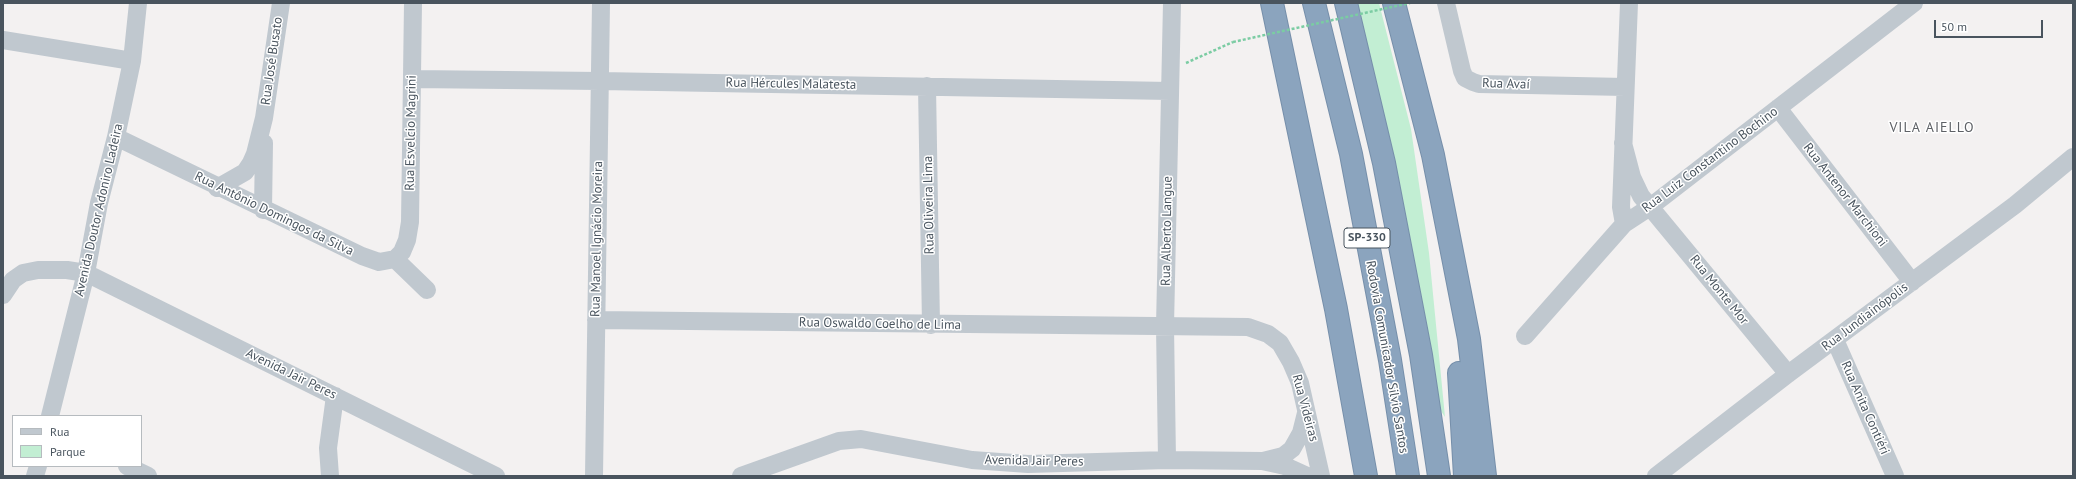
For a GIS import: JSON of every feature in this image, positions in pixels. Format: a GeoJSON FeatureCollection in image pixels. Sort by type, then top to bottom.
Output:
{"type":"FeatureCollection","features":[{"type":"Feature","properties":{"kind":"highway"},"geometry":{"type":"LineString","coordinates":[[1272,3],[1336,309],[1366,476]]}},
{"type":"Feature","properties":{"kind":"highway","name":"Rodovia Comunicador Silvio Santos"},"geometry":{"type":"LineString","coordinates":[[1314,3],[1350,154],[1390,360],[1408,476]]}},
{"type":"Feature","properties":{"kind":"highway","name":"SP-330"},"geometry":{"type":"LineString","coordinates":[[1346,3],[1384,163],[1421,355],[1439,476]]}},
{"type":"Feature","properties":{"kind":"highway"},"geometry":{"type":"LineString","coordinates":[[1394,3],[1433,155],[1469,339],[1485,476]]}},
{"type":"Feature","properties":{"kind":"highway"},"geometry":{"type":"LineString","coordinates":[[1433,155],[1435,213],[1441,233],[1458,352],[1465,476]]}},
{"type":"Feature","properties":{"kind":"street","name":"Avenida Doutor Adoniro Ladeira"},"geometry":{"type":"LineString","coordinates":[[50,415],[86,273],[99,203],[116,138],[132,61],[138,3]]}},
{"type":"Feature","properties":{"kind":"street","name":"Rua José Busato"},"geometry":{"type":"LineString","coordinates":[[217,188],[245,172],[252,163],[264,118],[281,3]]}},
{"type":"Feature","properties":{"kind":"street","name":"Rua Esvelcio Magrini"},"geometry":{"type":"LineString","coordinates":[[395,259],[402,252],[407,240],[410,222],[413,3]]}},
{"type":"Feature","properties":{"kind":"street","name":"Rua Manoel Ignácio Moreira"},"geometry":{"type":"LineString","coordinates":[[594,476],[601,3]]}},
{"type":"Feature","properties":{"kind":"street","name":"Rua Alberto Langue"},"geometry":{"type":"LineString","coordinates":[[1167,460],[1165,326],[1172,3]]}},
{"type":"Feature","properties":{"kind":"street","name":"Rua Avaí"},"geometry":{"type":"LineString","coordinates":[[1446,3],[1462,71],[1465,78],[1473,82],[1479,84],[1625,87]]}},
{"type":"Feature","properties":{"kind":"street"},"geometry":{"type":"LineString","coordinates":[[1624,224],[1621,207],[1629,3]]}},
{"type":"Feature","properties":{"kind":"street","name":"Rua Luiz Constantino Bochino"},"geometry":{"type":"LineString","coordinates":[[1525,336],[1624,224],[1650,207],[1914,3]]}},
{"type":"Feature","properties":{"kind":"street"},"geometry":{"type":"LineString","coordinates":[[3,40],[132,61]]}},
{"type":"Feature","properties":{"kind":"street","name":"Rua Hércules Malatesta"},"geometry":{"type":"LineString","coordinates":[[412,79],[1170,91]]}},
{"type":"Feature","properties":{"kind":"street","name":"Rua Oliveira Lima"},"geometry":{"type":"LineString","coordinates":[[927,86],[931,325]]}},
{"type":"Feature","properties":{"kind":"street","name":"Rua Antenor Marchioni"},"geometry":{"type":"LineString","coordinates":[[1778,108],[1912,282]]}},
{"type":"Feature","properties":{"kind":"street","name":"Rua José Busato"},"geometry":{"type":"LineString","coordinates":[[263,210],[264,118]]}},
{"type":"Feature","properties":{"kind":"street","name":"Rua Antônio Domingos da Silva"},"geometry":{"type":"LineString","coordinates":[[116,138],[217,188],[362,256],[379,262],[395,259]]}},
{"type":"Feature","properties":{"kind":"street","name":"Rua Monte Mor"},"geometry":{"type":"LineString","coordinates":[[1623,143],[1632,177],[1641,196],[1788,374]]}},
{"type":"Feature","properties":{"kind":"street","name":"Rua Jundiainópolis"},"geometry":{"type":"LineString","coordinates":[[1656,476],[1788,374],[1836,340],[2015,205],[2073,157]]}},
{"type":"Feature","properties":{"kind":"street"},"geometry":{"type":"LineString","coordinates":[[395,259],[427,290]]}},
{"type":"Feature","properties":{"kind":"street","name":"Avenida Jair Peres"},"geometry":{"type":"LineString","coordinates":[[3,295],[13,280],[23,273],[38,270],[67,270],[86,273],[496,476]]}},
{"type":"Feature","properties":{"kind":"street","name":"Rua Oswaldo Coelho de Lima"},"geometry":{"type":"LineString","coordinates":[[596,320],[931,325],[1165,326]]}},
{"type":"Feature","properties":{"kind":"street","name":"Rua Videiras"},"geometry":{"type":"LineString","coordinates":[[1165,326],[1248,327],[1268,334],[1280,343],[1291,362],[1300,383],[1321,476]]}},
{"type":"Feature","properties":{"kind":"street","name":"Rua Anita Contiéri"},"geometry":{"type":"LineString","coordinates":[[1836,340],[1895,476]]}},
{"type":"Feature","properties":{"kind":"street"},"geometry":{"type":"LineString","coordinates":[[330,476],[328,448],[335,396]]}},
{"type":"Feature","properties":{"kind":"street","name":"Avenida Jair Peres"},"geometry":{"type":"LineString","coordinates":[[1262,461],[1283,456],[1292,449],[1301,433],[1307,410]]}},
{"type":"Feature","properties":{"kind":"street","name":"Avenida Jair Peres"},"geometry":{"type":"LineString","coordinates":[[741,476],[839,441],[861,439],[972,460],[1028,464],[1167,460],[1262,461],[1285,466],[1307,476]]}},
{"type":"Feature","properties":{"kind":"street"},"geometry":{"type":"LineString","coordinates":[[129,467],[148,476]]}},
{"type":"Feature","properties":{"kind":"path"},"geometry":{"type":"LineString","coordinates":[[1171,70],[1233,42],[1410,3]]}},
{"type":"Feature","properties":{"kind":"green space"},"geometry":{"type":"Polygon","coordinates":[[[1356,3],[1379,3],[1411,129],[1429,253],[1445,417],[1437,405],[1421,297],[1387,136],[1356,3]]]}},
{"type":"Feature","properties":{"kind":"district","name":"VILA AIELLO"},"geometry":{"type":"Point","coordinates":[1932,128]}}]}
